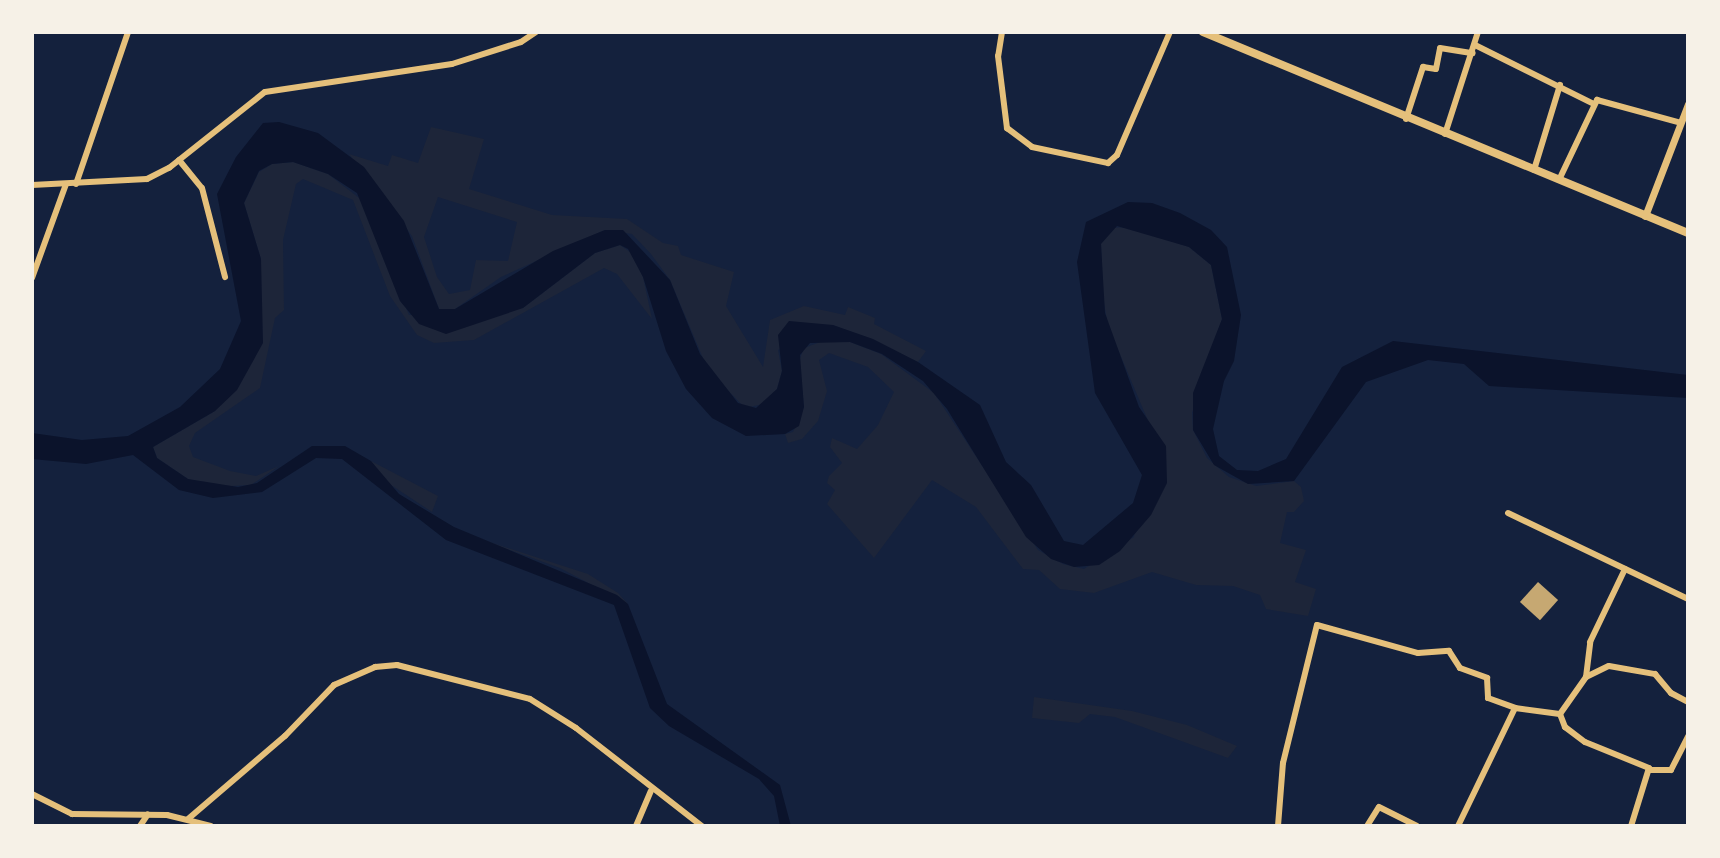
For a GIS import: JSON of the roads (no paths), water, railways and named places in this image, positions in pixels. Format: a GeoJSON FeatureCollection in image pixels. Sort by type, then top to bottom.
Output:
{"type":"FeatureCollection","features":[{"type":"Feature","properties":{"kind":"main road"},"geometry":{"type":"LineString","coordinates":[[1207,33],[1406,119],[1688,233]]}},
{"type":"Feature","properties":{"kind":"street"},"geometry":{"type":"LineString","coordinates":[[76,184],[128,32]]}},
{"type":"Feature","properties":{"kind":"street"},"geometry":{"type":"LineString","coordinates":[[32,185],[147,179],[179,160],[265,92],[452,64],[510,46],[536,32]]}},
{"type":"Feature","properties":{"kind":"street"},"geometry":{"type":"LineString","coordinates":[[1002,32],[998,56],[1007,128],[1032,147],[1108,163],[1117,155],[1170,32]]}},
{"type":"Feature","properties":{"kind":"street"},"geometry":{"type":"LineString","coordinates":[[1445,134],[1478,32]]}},
{"type":"Feature","properties":{"kind":"street"},"geometry":{"type":"LineString","coordinates":[[1406,119],[1423,67],[1436,69],[1440,48],[1474,49],[1560,85],[1594,104]]}},
{"type":"Feature","properties":{"kind":"street"},"geometry":{"type":"LineString","coordinates":[[1534,170],[1560,85]]}},
{"type":"Feature","properties":{"kind":"street"},"geometry":{"type":"LineString","coordinates":[[1559,180],[1598,100],[1681,123]]}},
{"type":"Feature","properties":{"kind":"street"},"geometry":{"type":"LineString","coordinates":[[1645,216],[1688,104]]}},
{"type":"Feature","properties":{"kind":"street"},"geometry":{"type":"LineString","coordinates":[[179,160],[202,188],[225,277]]}},
{"type":"Feature","properties":{"kind":"street"},"geometry":{"type":"LineString","coordinates":[[32,278],[66,184]]}},
{"type":"Feature","properties":{"kind":"street"},"geometry":{"type":"LineString","coordinates":[[1508,513],[1688,599]]}},
{"type":"Feature","properties":{"kind":"street"},"geometry":{"type":"LineString","coordinates":[[1560,714],[1586,677],[1590,642],[1625,569]]}},
{"type":"Feature","properties":{"kind":"street"},"geometry":{"type":"LineString","coordinates":[[1278,826],[1283,763],[1317,625],[1418,653],[1449,651],[1460,668],[1488,679],[1488,698],[1515,708],[1560,714]]}},
{"type":"Feature","properties":{"kind":"street"},"geometry":{"type":"LineString","coordinates":[[188,819],[285,736],[334,685],[385,665],[530,699],[576,728],[651,791],[702,826]]}},
{"type":"Feature","properties":{"kind":"street"},"geometry":{"type":"LineString","coordinates":[[1586,677],[1609,666],[1642,668],[1688,702]]}},
{"type":"Feature","properties":{"kind":"street"},"geometry":{"type":"LineString","coordinates":[[1458,826],[1515,708]]}},
{"type":"Feature","properties":{"kind":"street"},"geometry":{"type":"LineString","coordinates":[[1560,714],[1565,727],[1585,742],[1650,770],[1671,770],[1688,736]]}},
{"type":"Feature","properties":{"kind":"street"},"geometry":{"type":"LineString","coordinates":[[1631,826],[1650,770]]}},
{"type":"Feature","properties":{"kind":"street"},"geometry":{"type":"LineString","coordinates":[[636,826],[651,791]]}},
{"type":"Feature","properties":{"kind":"street"},"geometry":{"type":"LineString","coordinates":[[32,794],[72,814],[148,814],[188,819],[207,825]]}},
{"type":"Feature","properties":{"kind":"street"},"geometry":{"type":"LineString","coordinates":[[1367,826],[1379,807],[1417,826]]}},
{"type":"Feature","properties":{"kind":"street"},"geometry":{"type":"LineString","coordinates":[[140,826],[148,814]]}}]}
